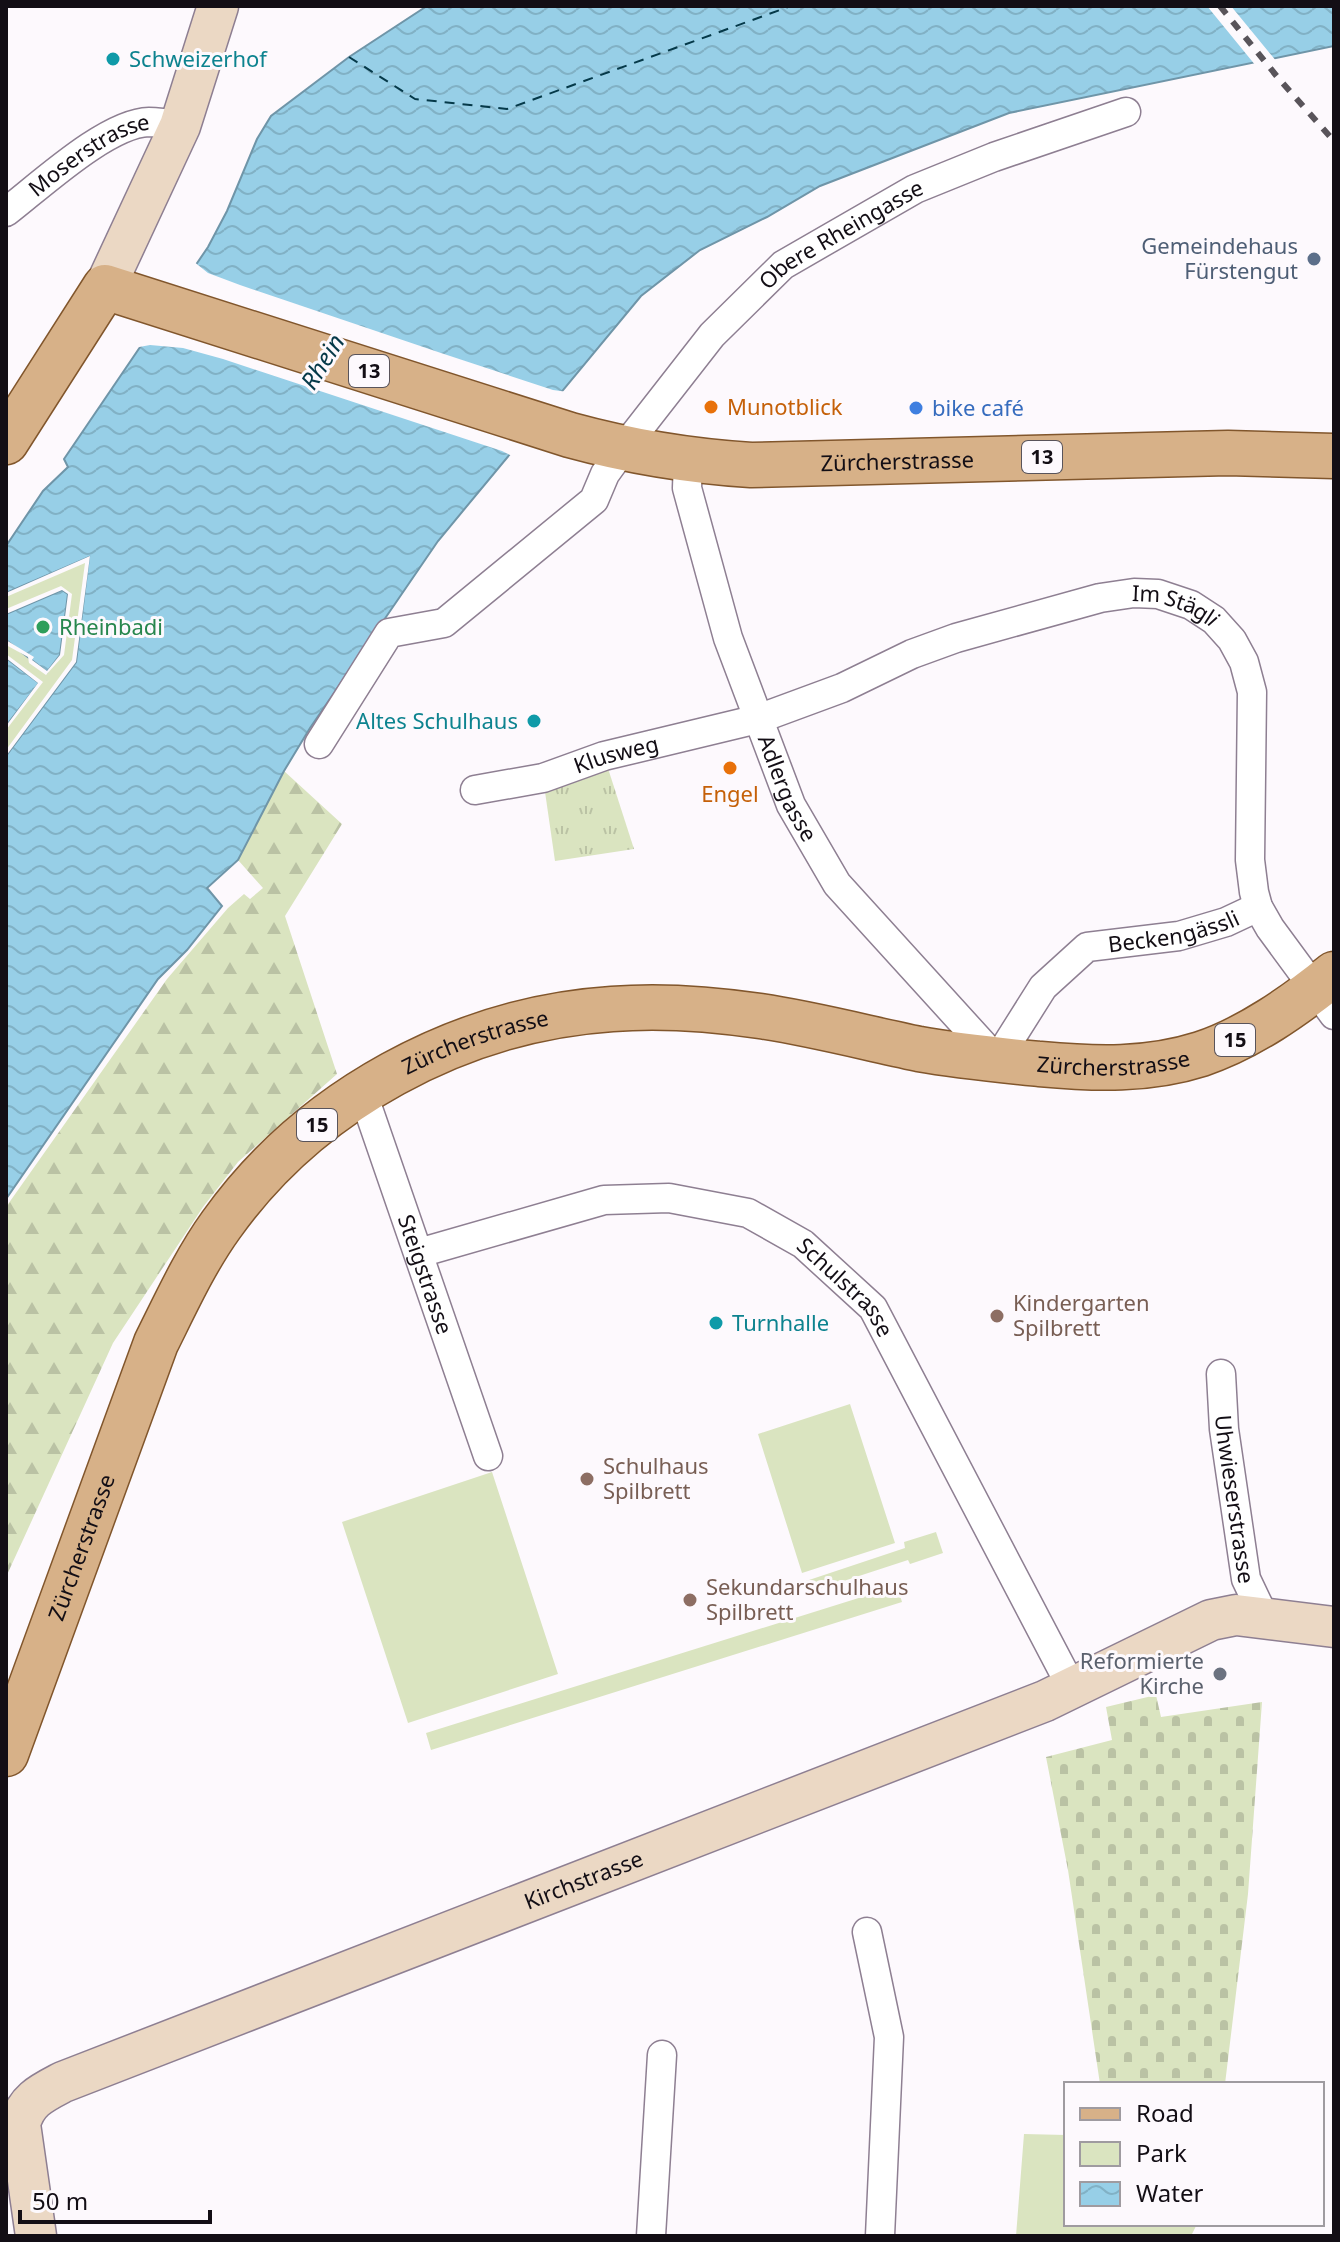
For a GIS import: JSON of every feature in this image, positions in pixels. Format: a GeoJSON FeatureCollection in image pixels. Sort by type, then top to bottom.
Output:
{"type":"FeatureCollection","features":[{"type":"Feature","properties":{"kind":"main road","name":"Zürcherstrasse"},"geometry":{"type":"LineString","coordinates":[[121,292],[561,431],[623,449],[688,461],[751,465],[1228,453],[1334,456]]}},
{"type":"Feature","properties":{"kind":"main road"},"geometry":{"type":"LineString","coordinates":[[6,442],[121,292]]}},
{"type":"Feature","properties":{"kind":"main road","name":"Zürcherstrasse"},"geometry":{"type":"LineString","coordinates":[[6,1754],[156,1343],[186,1283],[222,1224],[261,1176],[301,1138],[369,1109],[410,1065],[472,1037],[541,1018],[612,1009],[695,1009],[762,1016],[923,1049],[997,1060],[1092,1069],[1145,1067],[1173,1062],[1230,1043],[1328,993]]}},
{"type":"Feature","properties":{"kind":"street"},"geometry":{"type":"LineString","coordinates":[[121,292],[180,126],[218,6]]}},
{"type":"Feature","properties":{"kind":"street","name":"Obere Rheingasse"},"geometry":{"type":"LineString","coordinates":[[319,744],[389,633],[444,623],[594,500],[605,474],[712,335],[783,265],[915,189],[994,157],[1126,112]]}},
{"type":"Feature","properties":{"kind":"street","name":"Moserstrasse"},"geometry":{"type":"LineString","coordinates":[[6,212],[119,128],[149,122],[180,126]]}},
{"type":"Feature","properties":{"kind":"street","name":"Adlergasse"},"geometry":{"type":"LineString","coordinates":[[688,461],[687,488],[728,638],[791,805],[837,884],[997,1060]]}},
{"type":"Feature","properties":{"kind":"street","name":"Im Stägli"},"geometry":{"type":"LineString","coordinates":[[758,719],[842,688],[912,654],[956,638],[1100,598],[1134,593],[1158,594],[1191,605],[1214,620],[1232,640],[1244,662],[1252,692],[1250,860],[1258,907],[1270,928],[1328,993]]}},
{"type":"Feature","properties":{"kind":"street","name":"Klusweg"},"geometry":{"type":"LineString","coordinates":[[475,790],[543,778],[604,756],[758,719]]}},
{"type":"Feature","properties":{"kind":"street","name":"Beckengässli"},"geometry":{"type":"LineString","coordinates":[[997,1060],[1043,987],[1087,947],[1179,936],[1226,922],[1258,907]]}},
{"type":"Feature","properties":{"kind":"street","name":"Steigstrasse"},"geometry":{"type":"LineString","coordinates":[[369,1109],[488,1456]]}},
{"type":"Feature","properties":{"kind":"street","name":"Schulstrasse"},"geometry":{"type":"LineString","coordinates":[[419,1253],[604,1200],[669,1198],[748,1213],[803,1244],[873,1308],[1072,1688]]}},
{"type":"Feature","properties":{"kind":"street","name":"Uhwieserstrasse"},"geometry":{"type":"LineString","coordinates":[[1221,1374],[1224,1429],[1246,1579],[1266,1621]]}},
{"type":"Feature","properties":{"kind":"street","name":"Kirchstrasse"},"geometry":{"type":"LineString","coordinates":[[36,2236],[20,2124],[26,2107],[37,2095],[1030,1707],[1211,1620],[1236,1615],[1334,1627]]}},
{"type":"Feature","properties":{"kind":"street"},"geometry":{"type":"LineString","coordinates":[[867,1932],[889,2037],[880,2236]]}},
{"type":"Feature","properties":{"kind":"street"},"geometry":{"type":"LineString","coordinates":[[651,2236],[662,2055]]}},
{"type":"Feature","properties":{"kind":"green space","name":"Rheinbadi"},"geometry":{"type":"Polygon","coordinates":[[[90,556],[76,662],[6,756],[6,593],[90,556]]]}},
{"type":"Feature","properties":{"kind":"green space"},"geometry":{"type":"Polygon","coordinates":[[[604,756],[634,849],[555,861],[543,778],[604,756]]]}},
{"type":"Feature","properties":{"kind":"green space"},"geometry":{"type":"Polygon","coordinates":[[[284,771],[342,824],[285,916],[337,1074],[238,1162],[203,1207],[113,1343],[6,1577],[6,1207],[167,979],[228,908],[244,894],[250,899],[263,888],[238,860],[284,771]]]}},
{"type":"Feature","properties":{"kind":"green space"},"geometry":{"type":"Polygon","coordinates":[[[850,1404],[895,1543],[802,1573],[758,1434],[850,1404]]]}},
{"type":"Feature","properties":{"kind":"green space"},"geometry":{"type":"Polygon","coordinates":[[[492,1472],[558,1674],[408,1723],[342,1522],[492,1472]]]}},
{"type":"Feature","properties":{"kind":"green space"},"geometry":{"type":"Polygon","coordinates":[[[936,1532],[943,1553],[910,1564],[908,1560],[810,1592],[806,1581],[905,1548],[904,1542],[936,1532]]]}},
{"type":"Feature","properties":{"kind":"green space"},"geometry":{"type":"Polygon","coordinates":[[[897,1586],[902,1602],[431,1750],[426,1733],[897,1586]]]}},
{"type":"Feature","properties":{"kind":"green space"},"geometry":{"type":"Polygon","coordinates":[[[1156,1695],[1161,1717],[1262,1702],[1248,1894],[1225,2082],[1100,2082],[1068,1870],[1046,1757],[1112,1740],[1106,1707],[1156,1695]]]}},
{"type":"Feature","properties":{"kind":"green space"},"geometry":{"type":"Polygon","coordinates":[[[1024,2134],[1064,2135],[1064,2226],[1196,2226],[1191,2236],[1016,2236],[1024,2134]]]}},
{"type":"Feature","properties":{"kind":"water","name":"Rhein"},"geometry":{"type":"Polygon","coordinates":[[[427,6],[1334,6],[1334,46],[1009,113],[820,186],[767,217],[700,250],[641,296],[438,541],[310,728],[238,860],[207,888],[222,906],[187,950],[158,979],[6,1199],[6,756],[76,662],[89,557],[6,593],[6,546],[43,491],[68,467],[64,459],[208,247],[227,211],[257,139],[271,116],[349,57],[427,6]]]}},
{"type":"Feature","properties":{"kind":"water"},"geometry":{"type":"Polygon","coordinates":[[[62,590],[68,594],[60,655],[47,672],[6,640],[6,614],[62,590]]]}},
{"type":"Feature","properties":{"kind":"water"},"geometry":{"type":"Polygon","coordinates":[[[6,658],[39,683],[6,726],[6,658]]]}},
{"type":"Feature","properties":{"kind":"pier"},"geometry":{"type":"Polygon","coordinates":[[[1207,6],[1231,6],[1277,62],[1256,66],[1207,6]]]}},
{"type":"Feature","properties":{"kind":"pier"},"geometry":{"type":"Polygon","coordinates":[[[193,261],[208,273],[240,285],[553,390],[568,392],[514,457],[223,359],[183,348],[150,345],[134,348],[193,261]]]}},
{"type":"Feature","properties":{"kind":"pier"},"geometry":{"type":"Polygon","coordinates":[[[90,556],[76,662],[6,756],[6,750],[72,660],[85,563],[6,597],[6,593],[90,556]]]}},
{"type":"Feature","properties":{"kind":"pier"},"geometry":{"type":"Polygon","coordinates":[[[61,586],[72,594],[64,655],[46,675],[29,663],[28,657],[6,645],[6,640],[34,657],[32,660],[47,671],[60,655],[68,594],[62,590],[6,614],[6,609],[61,586]]]}},
{"type":"Feature","properties":{"kind":"pier"},"geometry":{"type":"Polygon","coordinates":[[[6,654],[43,682],[6,730],[38,683],[6,658],[6,654]]]}},
{"type":"Feature","properties":{"kind":"ferry route"},"geometry":{"type":"LineString","coordinates":[[349,57],[415,99],[507,109],[791,6]]}},
{"type":"Feature","properties":{"kind":"railway"},"geometry":{"type":"LineString","coordinates":[[1220,6],[1334,141]]}},
{"type":"Feature","properties":{"kind":"place","name":"Schweizerhof"},"geometry":{"type":"Point","coordinates":[113,59]}},
{"type":"Feature","properties":{"kind":"place","name":"Gemeindehaus Fürstengut"},"geometry":{"type":"Point","coordinates":[1314,259]}},
{"type":"Feature","properties":{"kind":"place","name":"Munotblick"},"geometry":{"type":"Point","coordinates":[711,407]}},
{"type":"Feature","properties":{"kind":"place","name":"bike café"},"geometry":{"type":"Point","coordinates":[916,408]}},
{"type":"Feature","properties":{"kind":"place","name":"Rheinbadi"},"geometry":{"type":"Point","coordinates":[43,627]}},
{"type":"Feature","properties":{"kind":"place","name":"Altes Schulhaus"},"geometry":{"type":"Point","coordinates":[534,721]}},
{"type":"Feature","properties":{"kind":"place","name":"Engel"},"geometry":{"type":"Point","coordinates":[730,768]}},
{"type":"Feature","properties":{"kind":"place","name":"Kindergarten Spilbrett"},"geometry":{"type":"Point","coordinates":[997,1316]}},
{"type":"Feature","properties":{"kind":"place","name":"Turnhalle"},"geometry":{"type":"Point","coordinates":[716,1323]}},
{"type":"Feature","properties":{"kind":"place","name":"Schulhaus Spilbrett"},"geometry":{"type":"Point","coordinates":[587,1479]}},
{"type":"Feature","properties":{"kind":"place","name":"Sekundarschulhaus Spilbrett"},"geometry":{"type":"Point","coordinates":[690,1600]}},
{"type":"Feature","properties":{"kind":"place","name":"Reformierte Kirche"},"geometry":{"type":"Point","coordinates":[1220,1674]}}]}
